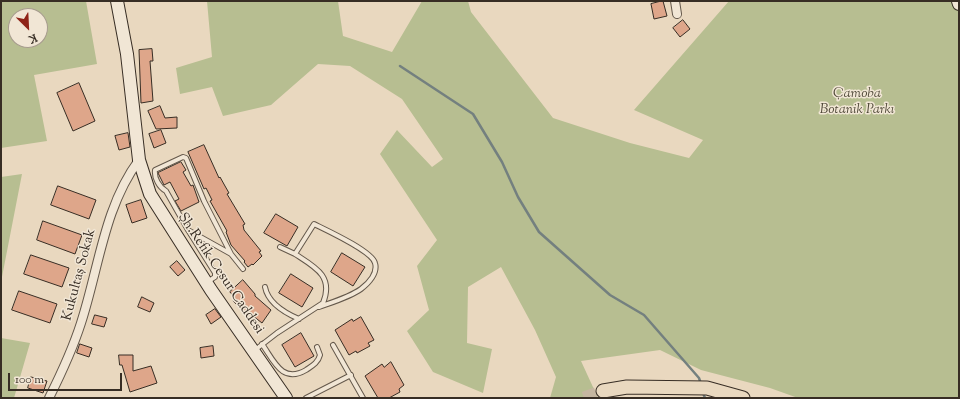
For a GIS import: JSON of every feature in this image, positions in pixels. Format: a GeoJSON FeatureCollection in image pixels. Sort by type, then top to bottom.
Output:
{"type":"FeatureCollection","features":[{"type":"Feature","properties":{"kind":"main road"},"geometry":{"type":"LineString","coordinates":[[603,391],[627,387],[706,388],[743,398]]}},
{"type":"Feature","properties":{"kind":"street","name":"Şh.Refik Cesur Caddesi"},"geometry":{"type":"LineString","coordinates":[[117,1],[127,54],[139,160],[150,194],[207,282],[258,348],[286,398]]}},
{"type":"Feature","properties":{"kind":"street"},"geometry":{"type":"LineString","coordinates":[[675,1],[677,14]]}},
{"type":"Feature","properties":{"kind":"street","name":"Kukultaş Sokak"},"geometry":{"type":"LineString","coordinates":[[49,398],[81,323],[108,222],[128,175],[139,160]]}},
{"type":"Feature","properties":{"kind":"lane"},"geometry":{"type":"LineString","coordinates":[[207,282],[215,276],[215,273],[166,191],[161,188],[154,173],[155,170],[183,157],[186,158],[204,202],[232,254],[243,270]]}},
{"type":"Feature","properties":{"kind":"lane"},"geometry":{"type":"LineString","coordinates":[[295,254],[314,224],[366,253],[375,262],[374,276],[361,289],[319,307]]}},
{"type":"Feature","properties":{"kind":"lane"},"geometry":{"type":"LineString","coordinates":[[188,230],[232,254]]}},
{"type":"Feature","properties":{"kind":"lane"},"geometry":{"type":"LineString","coordinates":[[280,247],[295,254],[318,270],[325,280],[327,295],[324,303],[319,307],[277,333],[258,348],[282,371],[290,375],[297,374],[316,363],[320,355],[317,347]]}},
{"type":"Feature","properties":{"kind":"lane"},"geometry":{"type":"LineString","coordinates":[[265,287],[269,298],[282,310],[299,319]]}},
{"type":"Feature","properties":{"kind":"lane"},"geometry":{"type":"LineString","coordinates":[[333,345],[363,398]]}},
{"type":"Feature","properties":{"kind":"lane"},"geometry":{"type":"LineString","coordinates":[[306,398],[351,375]]}},
{"type":"Feature","properties":{"kind":"green space"},"geometry":{"type":"Polygon","coordinates":[[[1,1],[86,1],[97,64],[34,75],[47,141],[1,148],[1,1]]]}},
{"type":"Feature","properties":{"kind":"green space","name":"Çamoba Botanik Parkı"},"geometry":{"type":"Polygon","coordinates":[[[207,1],[338,1],[343,36],[392,52],[422,1],[468,1],[471,12],[553,118],[630,143],[689,158],[703,140],[634,110],[729,1],[958,1],[959,398],[798,398],[770,388],[701,370],[660,350],[581,361],[598,398],[550,398],[556,377],[535,330],[501,267],[468,287],[467,343],[492,349],[483,393],[433,372],[407,331],[429,310],[417,266],[437,240],[380,154],[397,130],[432,167],[443,159],[402,99],[350,66],[318,64],[271,105],[223,116],[212,87],[180,94],[176,68],[212,57],[207,1]]]}},
{"type":"Feature","properties":{"kind":"green space"},"geometry":{"type":"Polygon","coordinates":[[[22,174],[1,282],[1,177],[22,174]]]}},
{"type":"Feature","properties":{"kind":"green space"},"geometry":{"type":"Polygon","coordinates":[[[1,338],[30,343],[14,398],[1,398],[1,338]]]}},
{"type":"Feature","properties":{"kind":"building"},"geometry":{"type":"Polygon","coordinates":[[[663,1],[667,16],[654,19],[651,4],[663,1]]]}},
{"type":"Feature","properties":{"kind":"building"},"geometry":{"type":"Polygon","coordinates":[[[683,20],[690,29],[680,37],[673,28],[683,20]]]}},
{"type":"Feature","properties":{"kind":"building"},"geometry":{"type":"Polygon","coordinates":[[[152,49],[153,61],[150,61],[153,101],[141,103],[139,50],[152,49]]]}},
{"type":"Feature","properties":{"kind":"building"},"geometry":{"type":"Polygon","coordinates":[[[79,83],[95,121],[73,131],[57,93],[79,83]]]}},
{"type":"Feature","properties":{"kind":"building"},"geometry":{"type":"Polygon","coordinates":[[[160,106],[165,118],[177,117],[177,128],[156,129],[148,111],[160,106]]]}},
{"type":"Feature","properties":{"kind":"building"},"geometry":{"type":"Polygon","coordinates":[[[161,130],[166,143],[154,148],[149,134],[161,130]]]}},
{"type":"Feature","properties":{"kind":"building"},"geometry":{"type":"Polygon","coordinates":[[[128,133],[130,147],[119,150],[115,136],[128,133]]]}},
{"type":"Feature","properties":{"kind":"building"},"geometry":{"type":"Polygon","coordinates":[[[204,145],[219,178],[220,177],[229,193],[227,194],[245,224],[243,225],[244,230],[261,251],[259,252],[262,256],[253,265],[252,264],[248,267],[244,262],[245,261],[231,245],[226,232],[227,231],[210,201],[212,200],[206,188],[204,189],[188,152],[204,145]]]}},
{"type":"Feature","properties":{"kind":"building"},"geometry":{"type":"Polygon","coordinates":[[[181,162],[186,170],[183,172],[191,186],[193,185],[199,202],[181,211],[175,201],[179,199],[170,182],[164,185],[158,173],[181,162]]]}},
{"type":"Feature","properties":{"kind":"building"},"geometry":{"type":"Polygon","coordinates":[[[58,186],[96,200],[89,219],[51,205],[58,186]]]}},
{"type":"Feature","properties":{"kind":"building"},"geometry":{"type":"Polygon","coordinates":[[[141,200],[147,218],[132,223],[126,205],[141,200]]]}},
{"type":"Feature","properties":{"kind":"building"},"geometry":{"type":"Polygon","coordinates":[[[276,214],[298,227],[287,246],[264,233],[276,214]]]}},
{"type":"Feature","properties":{"kind":"building"},"geometry":{"type":"Polygon","coordinates":[[[43,221],[82,235],[75,254],[37,240],[43,221]]]}},
{"type":"Feature","properties":{"kind":"building"},"geometry":{"type":"Polygon","coordinates":[[[342,253],[365,267],[353,286],[331,272],[342,253]]]}},
{"type":"Feature","properties":{"kind":"building"},"geometry":{"type":"Polygon","coordinates":[[[31,255],[69,268],[62,287],[24,274],[31,255]]]}},
{"type":"Feature","properties":{"kind":"building"},"geometry":{"type":"Polygon","coordinates":[[[177,261],[185,270],[178,276],[170,267],[177,261]]]}},
{"type":"Feature","properties":{"kind":"building"},"geometry":{"type":"Polygon","coordinates":[[[291,274],[313,288],[302,307],[279,293],[291,274]]]}},
{"type":"Feature","properties":{"kind":"building"},"geometry":{"type":"Polygon","coordinates":[[[243,280],[255,296],[271,310],[262,323],[248,312],[246,313],[233,301],[235,298],[230,292],[243,280]]]}},
{"type":"Feature","properties":{"kind":"building"},"geometry":{"type":"Polygon","coordinates":[[[19,291],[57,304],[50,323],[12,310],[19,291]]]}},
{"type":"Feature","properties":{"kind":"building"},"geometry":{"type":"Polygon","coordinates":[[[142,297],[154,303],[150,312],[138,307],[142,297]]]}},
{"type":"Feature","properties":{"kind":"building"},"geometry":{"type":"Polygon","coordinates":[[[215,309],[221,317],[211,324],[206,315],[215,309]]]}},
{"type":"Feature","properties":{"kind":"building"},"geometry":{"type":"Polygon","coordinates":[[[95,315],[107,318],[104,327],[92,324],[95,315]]]}},
{"type":"Feature","properties":{"kind":"building"},"geometry":{"type":"Polygon","coordinates":[[[361,317],[374,340],[368,343],[370,346],[357,353],[356,351],[349,355],[335,330],[352,319],[353,321],[361,317]]]}},
{"type":"Feature","properties":{"kind":"building"},"geometry":{"type":"Polygon","coordinates":[[[301,333],[314,356],[295,367],[282,345],[301,333]]]}},
{"type":"Feature","properties":{"kind":"building"},"geometry":{"type":"Polygon","coordinates":[[[80,344],[92,348],[89,357],[77,353],[80,344]]]}},
{"type":"Feature","properties":{"kind":"building"},"geometry":{"type":"Polygon","coordinates":[[[213,346],[214,356],[201,358],[200,348],[213,346]]]}},
{"type":"Feature","properties":{"kind":"building"},"geometry":{"type":"Polygon","coordinates":[[[119,355],[133,355],[133,371],[151,366],[157,383],[130,392],[122,365],[120,365],[119,355]]]}},
{"type":"Feature","properties":{"kind":"building"},"geometry":{"type":"Polygon","coordinates":[[[391,362],[404,385],[399,389],[400,392],[389,398],[378,398],[365,376],[382,364],[384,367],[391,362]]]}},
{"type":"Feature","properties":{"kind":"building"},"geometry":{"type":"Polygon","coordinates":[[[31,377],[47,381],[43,393],[28,388],[31,377]]]}},
{"type":"Feature","properties":{"kind":"waterway"},"geometry":{"type":"LineString","coordinates":[[400,66],[473,114],[502,162],[518,197],[539,232],[610,295],[644,315],[699,378],[701,384]]}},
{"type":"Feature","properties":{"kind":"waterway"},"geometry":{"type":"LineString","coordinates":[[703,393],[705,398]]}},
{"type":"Feature","properties":{"kind":"tunnel"},"geometry":{"type":"LineString","coordinates":[[584,398],[603,391]]}}]}
